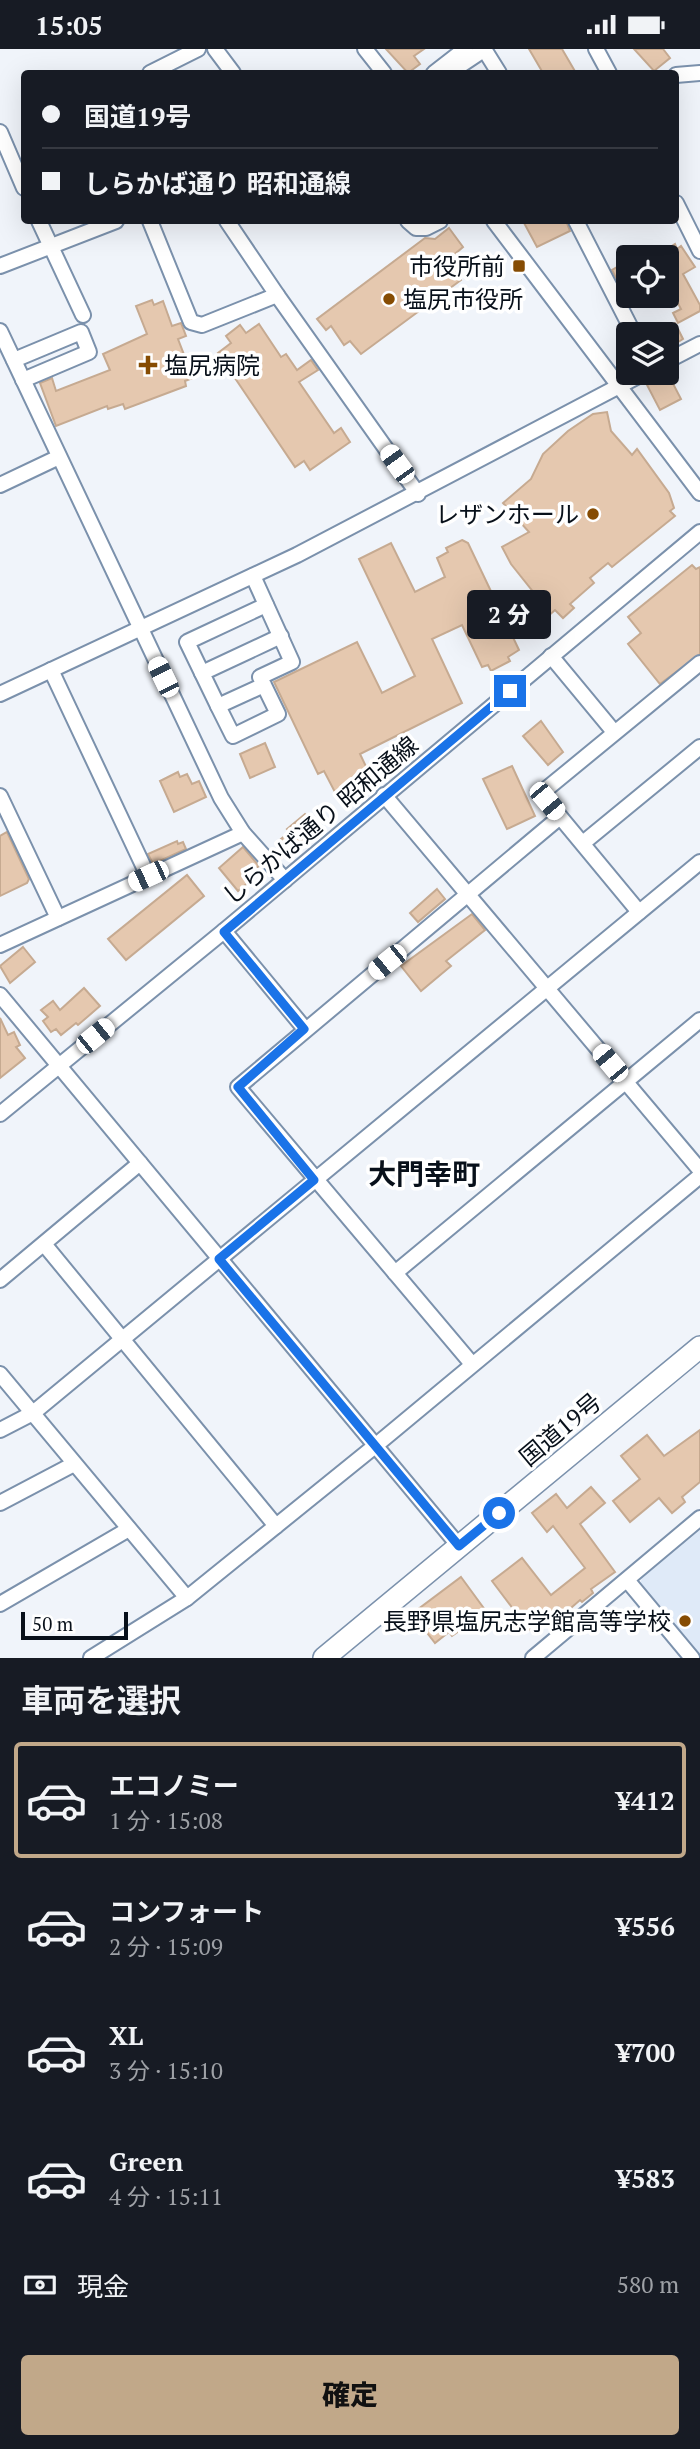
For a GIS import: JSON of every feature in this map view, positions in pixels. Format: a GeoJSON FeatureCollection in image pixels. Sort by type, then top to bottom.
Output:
{"type":"FeatureCollection","features":[{"type":"Feature","properties":{"kind":"highway","name":"国道19号"},"geometry":{"type":"LineString","coordinates":[[324,1658],[700,1347]]}},
{"type":"Feature","properties":{"kind":"street"},"geometry":{"type":"LineString","coordinates":[[156,70],[198,49]]}},
{"type":"Feature","properties":{"kind":"street"},"geometry":{"type":"LineString","coordinates":[[215,49],[231,70]]}},
{"type":"Feature","properties":{"kind":"street"},"geometry":{"type":"LineString","coordinates":[[365,49],[382,70]]}},
{"type":"Feature","properties":{"kind":"street"},"geometry":{"type":"LineString","coordinates":[[454,70],[485,49],[497,70]]}},
{"type":"Feature","properties":{"kind":"street"},"geometry":{"type":"LineString","coordinates":[[596,49],[607,70]]}},
{"type":"Feature","properties":{"kind":"street"},"geometry":{"type":"LineString","coordinates":[[437,70],[456,52]]}},
{"type":"Feature","properties":{"kind":"street"},"geometry":{"type":"LineString","coordinates":[[679,75],[700,73]]}},
{"type":"Feature","properties":{"kind":"street"},"geometry":{"type":"LineString","coordinates":[[0,132],[4,154],[21,183]]}},
{"type":"Feature","properties":{"kind":"street"},"geometry":{"type":"LineString","coordinates":[[679,209],[700,249]]}},
{"type":"Feature","properties":{"kind":"street"},"geometry":{"type":"LineString","coordinates":[[40,224],[83,315]]}},
{"type":"Feature","properties":{"kind":"street"},"geometry":{"type":"LineString","coordinates":[[0,266],[50,245],[80,227],[98,224]]}},
{"type":"Feature","properties":{"kind":"street"},"geometry":{"type":"LineString","coordinates":[[151,224],[191,322],[196,325],[277,295]]}},
{"type":"Feature","properties":{"kind":"street"},"geometry":{"type":"LineString","coordinates":[[229,224],[418,494]]}},
{"type":"Feature","properties":{"kind":"street"},"geometry":{"type":"LineString","coordinates":[[411,224],[416,228],[426,228],[434,224]]}},
{"type":"Feature","properties":{"kind":"street"},"geometry":{"type":"LineString","coordinates":[[496,224],[700,493]]}},
{"type":"Feature","properties":{"kind":"street"},"geometry":{"type":"LineString","coordinates":[[578,224],[628,322]]}},
{"type":"Feature","properties":{"kind":"street"},"geometry":{"type":"LineString","coordinates":[[0,331],[221,798],[243,833],[285,880]]}},
{"type":"Feature","properties":{"kind":"street"},"geometry":{"type":"LineString","coordinates":[[14,360],[81,332],[89,352],[23,380]]}},
{"type":"Feature","properties":{"kind":"street"},"geometry":{"type":"LineString","coordinates":[[679,355],[700,344]]}},
{"type":"Feature","properties":{"kind":"street"},"geometry":{"type":"LineString","coordinates":[[0,694],[253,576],[418,494],[618,386]]}},
{"type":"Feature","properties":{"kind":"street"},"geometry":{"type":"LineString","coordinates":[[0,485],[59,457]]}},
{"type":"Feature","properties":{"kind":"street","name":"しらかば通り 昭和通線"},"geometry":{"type":"LineString","coordinates":[[0,1114],[224,932],[700,532]]}},
{"type":"Feature","properties":{"kind":"street"},"geometry":{"type":"LineString","coordinates":[[253,576],[267,605],[292,661],[260,677],[278,714],[233,736],[187,642],[267,605]]}},
{"type":"Feature","properties":{"kind":"street"},"geometry":{"type":"LineString","coordinates":[[202,673],[281,636]]}},
{"type":"Feature","properties":{"kind":"street"},"geometry":{"type":"LineString","coordinates":[[551,656],[614,732]]}},
{"type":"Feature","properties":{"kind":"street"},"geometry":{"type":"LineString","coordinates":[[639,912],[547,801],[544,791],[700,663]]}},
{"type":"Feature","properties":{"kind":"street"},"geometry":{"type":"LineString","coordinates":[[51,670],[148,876]]}},
{"type":"Feature","properties":{"kind":"street"},"geometry":{"type":"LineString","coordinates":[[218,706],[264,685]]}},
{"type":"Feature","properties":{"kind":"street"},"geometry":{"type":"LineString","coordinates":[[583,843],[700,747]]}},
{"type":"Feature","properties":{"kind":"street"},"geometry":{"type":"LineString","coordinates":[[384,795],[700,1170]]}},
{"type":"Feature","properties":{"kind":"street"},"geometry":{"type":"LineString","coordinates":[[0,796],[58,918]]}},
{"type":"Feature","properties":{"kind":"street"},"geometry":{"type":"LineString","coordinates":[[472,1364],[238,1087],[560,817]]}},
{"type":"Feature","properties":{"kind":"street"},"geometry":{"type":"LineString","coordinates":[[0,945],[243,833]]}},
{"type":"Feature","properties":{"kind":"street"},"geometry":{"type":"LineString","coordinates":[[0,1430],[33,1413],[700,862]]}},
{"type":"Feature","properties":{"kind":"street"},"geometry":{"type":"LineString","coordinates":[[224,932],[304,1029]]}},
{"type":"Feature","properties":{"kind":"street"},"geometry":{"type":"LineString","coordinates":[[0,995],[459,1546]]}},
{"type":"Feature","properties":{"kind":"street"},"geometry":{"type":"LineString","coordinates":[[394,1273],[700,1020]]}},
{"type":"Feature","properties":{"kind":"street"},"geometry":{"type":"LineString","coordinates":[[0,1280],[140,1163]]}},
{"type":"Feature","properties":{"kind":"street"},"geometry":{"type":"LineString","coordinates":[[91,1658],[187,1598],[700,1176]]}},
{"type":"Feature","properties":{"kind":"street"},"geometry":{"type":"LineString","coordinates":[[44,1244],[276,1527]]}},
{"type":"Feature","properties":{"kind":"street"},"geometry":{"type":"LineString","coordinates":[[0,1374],[187,1598]]}},
{"type":"Feature","properties":{"kind":"street"},"geometry":{"type":"LineString","coordinates":[[0,1503],[75,1464]]}},
{"type":"Feature","properties":{"kind":"street"},"geometry":{"type":"LineString","coordinates":[[533,1658],[700,1518]]}},
{"type":"Feature","properties":{"kind":"street"},"geometry":{"type":"LineString","coordinates":[[0,1605],[129,1529]]}},
{"type":"Feature","properties":{"kind":"street"},"geometry":{"type":"LineString","coordinates":[[627,1580],[692,1658]]}},
{"type":"Feature","properties":{"kind":"shaded area","name":"長野県塩尻志学館高等学校"},"geometry":{"type":"Polygon","coordinates":[[[700,1529],[700,1656],[640,1586],[642,1577],[700,1529]]]}},
{"type":"Feature","properties":{"kind":"building"},"geometry":{"type":"Polygon","coordinates":[[[386,49],[424,49],[414,56],[420,64],[412,70],[405,70],[386,49]]]}},
{"type":"Feature","properties":{"kind":"building"},"geometry":{"type":"Polygon","coordinates":[[[529,49],[562,49],[574,70],[541,70],[529,49]]]}},
{"type":"Feature","properties":{"kind":"building"},"geometry":{"type":"Polygon","coordinates":[[[634,49],[663,49],[670,58],[653,70],[634,49]]]}},
{"type":"Feature","properties":{"kind":"building"},"geometry":{"type":"Polygon","coordinates":[[[525,224],[567,224],[570,231],[537,247],[525,224]]]}},
{"type":"Feature","properties":{"kind":"building","name":"塩尻市役所"},"geometry":{"type":"Polygon","coordinates":[[[449,228],[463,247],[449,259],[461,280],[361,354],[350,341],[344,345],[331,326],[326,330],[317,319],[425,238],[435,239],[449,228]]]}},
{"type":"Feature","properties":{"kind":"building"},"geometry":{"type":"Polygon","coordinates":[[[681,246],[695,267],[683,274],[700,305],[700,311],[679,322],[673,313],[681,309],[681,246]]]}},
{"type":"Feature","properties":{"kind":"building"},"geometry":{"type":"Polygon","coordinates":[[[152,300],[154,305],[163,301],[172,326],[181,323],[186,336],[178,339],[193,378],[185,381],[186,386],[125,409],[123,404],[108,409],[107,406],[56,426],[40,383],[52,378],[56,391],[110,370],[103,354],[147,334],[136,306],[152,300]]]}},
{"type":"Feature","properties":{"kind":"building"},"geometry":{"type":"Polygon","coordinates":[[[259,324],[281,357],[286,354],[297,370],[311,360],[318,370],[299,382],[334,433],[341,428],[350,442],[310,470],[304,461],[295,467],[218,353],[231,343],[226,336],[240,325],[246,333],[259,324]]]}},
{"type":"Feature","properties":{"kind":"building"},"geometry":{"type":"Polygon","coordinates":[[[647,385],[674,385],[681,399],[660,410],[647,385]]]}},
{"type":"Feature","properties":{"kind":"building","name":"レザンホール"},"geometry":{"type":"Polygon","coordinates":[[[607,412],[611,431],[632,455],[637,449],[669,493],[674,508],[670,511],[675,516],[612,567],[608,563],[590,578],[594,583],[570,604],[574,608],[563,618],[555,610],[547,617],[538,607],[542,603],[511,564],[502,547],[529,532],[503,503],[531,479],[543,454],[568,431],[593,414],[607,412]]]}},
{"type":"Feature","properties":{"kind":"building"},"geometry":{"type":"Polygon","coordinates":[[[462,540],[468,543],[519,650],[508,657],[510,661],[491,671],[488,665],[482,667],[462,625],[432,639],[462,703],[360,754],[372,779],[337,796],[324,771],[318,774],[274,682],[357,642],[382,693],[415,676],[359,559],[391,543],[415,592],[445,577],[437,558],[448,552],[446,548],[462,540]]]}},
{"type":"Feature","properties":{"kind":"building"},"geometry":{"type":"Polygon","coordinates":[[[692,565],[696,569],[700,567],[700,654],[660,684],[628,644],[641,633],[628,617],[692,565]]]}},
{"type":"Feature","properties":{"kind":"building"},"geometry":{"type":"Polygon","coordinates":[[[541,721],[563,752],[548,765],[523,736],[541,721]]]}},
{"type":"Feature","properties":{"kind":"building"},"geometry":{"type":"Polygon","coordinates":[[[265,743],[275,767],[250,778],[240,754],[265,743]]]}},
{"type":"Feature","properties":{"kind":"building"},"geometry":{"type":"Polygon","coordinates":[[[512,766],[535,816],[507,829],[483,779],[512,766]]]}},
{"type":"Feature","properties":{"kind":"building"},"geometry":{"type":"Polygon","coordinates":[[[178,772],[180,777],[187,774],[192,784],[199,781],[206,797],[174,812],[160,781],[178,772]]]}},
{"type":"Feature","properties":{"kind":"building"},"geometry":{"type":"Polygon","coordinates":[[[305,814],[319,826],[290,850],[281,839],[290,832],[287,829],[305,814]]]}},
{"type":"Feature","properties":{"kind":"building"},"geometry":{"type":"Polygon","coordinates":[[[7,832],[29,879],[27,883],[0,896],[0,836],[7,832]]]}},
{"type":"Feature","properties":{"kind":"building"},"geometry":{"type":"Polygon","coordinates":[[[177,841],[178,844],[183,842],[186,849],[153,864],[148,854],[177,841]]]}},
{"type":"Feature","properties":{"kind":"building"},"geometry":{"type":"Polygon","coordinates":[[[243,847],[259,866],[252,871],[256,876],[238,891],[219,868],[243,847]]]}},
{"type":"Feature","properties":{"kind":"building"},"geometry":{"type":"Polygon","coordinates":[[[187,875],[204,896],[126,960],[108,939],[187,875]]]}},
{"type":"Feature","properties":{"kind":"building"},"geometry":{"type":"Polygon","coordinates":[[[437,889],[445,899],[418,922],[410,913],[437,889]]]}},
{"type":"Feature","properties":{"kind":"building"},"geometry":{"type":"Polygon","coordinates":[[[472,914],[485,930],[446,961],[451,966],[421,991],[401,966],[472,914]]]}},
{"type":"Feature","properties":{"kind":"building"},"geometry":{"type":"Polygon","coordinates":[[[23,947],[35,962],[10,983],[0,966],[23,947]]]}},
{"type":"Feature","properties":{"kind":"building"},"geometry":{"type":"Polygon","coordinates":[[[84,988],[100,1006],[78,1025],[76,1023],[61,1035],[56,1029],[51,1032],[43,1021],[48,1017],[41,1010],[53,1001],[60,1010],[84,988]]]}},
{"type":"Feature","properties":{"kind":"building"},"geometry":{"type":"Polygon","coordinates":[[[0,1018],[8,1035],[14,1032],[20,1045],[16,1047],[25,1058],[0,1078],[0,1018]]]}},
{"type":"Feature","properties":{"kind":"building"},"geometry":{"type":"Polygon","coordinates":[[[700,1430],[700,1482],[682,1497],[685,1502],[672,1513],[659,1498],[630,1522],[613,1501],[640,1479],[621,1456],[647,1435],[664,1456],[700,1430]]]}},
{"type":"Feature","properties":{"kind":"building"},"geometry":{"type":"Polygon","coordinates":[[[591,1487],[605,1503],[580,1524],[615,1572],[591,1589],[593,1593],[582,1602],[580,1600],[564,1614],[558,1607],[529,1630],[492,1581],[522,1558],[551,1595],[585,1568],[553,1526],[547,1532],[532,1513],[556,1494],[567,1508],[591,1487]]]}},
{"type":"Feature","properties":{"kind":"building"},"geometry":{"type":"Polygon","coordinates":[[[461,1577],[491,1618],[477,1628],[472,1622],[452,1636],[449,1632],[435,1643],[421,1625],[418,1627],[409,1616],[461,1577]]]}},
{"type":"Feature","properties":{"kind":"place","name":"市役所前"},"geometry":{"type":"Point","coordinates":[519,266]}},
{"type":"Feature","properties":{"kind":"place","name":"塩尻市役所"},"geometry":{"type":"Point","coordinates":[389,299]}},
{"type":"Feature","properties":{"kind":"place","name":"塩尻病院"},"geometry":{"type":"Point","coordinates":[148,365]}},
{"type":"Feature","properties":{"kind":"place","name":"レザンホール"},"geometry":{"type":"Point","coordinates":[593,514]}},
{"type":"Feature","properties":{"kind":"place","name":"長野県塩尻志学館高等学校"},"geometry":{"type":"Point","coordinates":[685,1621]}},
{"type":"Feature","properties":{"kind":"district","name":"大門幸町"},"geometry":{"type":"Point","coordinates":[424,1173]}},
{"type":"Feature","properties":{"kind":"route"},"geometry":{"type":"LineString","coordinates":[[499,1513],[459,1546],[219,1259],[314,1180],[238,1087],[304,1029],[224,932],[510,691]]}}]}
